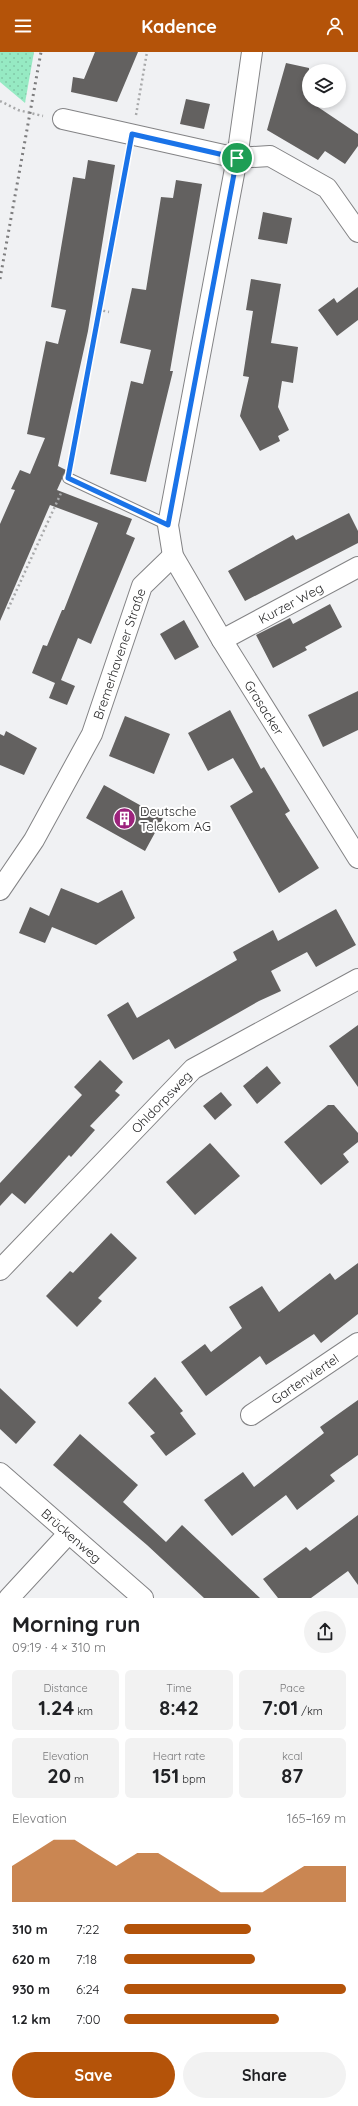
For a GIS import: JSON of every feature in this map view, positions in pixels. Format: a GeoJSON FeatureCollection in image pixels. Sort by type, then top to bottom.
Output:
{"type":"FeatureCollection","features":[{"type":"Feature","properties":{"kind":"street"},"geometry":{"type":"LineString","coordinates":[[173,556],[168,525],[237,158],[252,52]]}},
{"type":"Feature","properties":{"kind":"street"},"geometry":{"type":"LineString","coordinates":[[63,119],[237,158],[270,156],[327,188],[358,232]]}},
{"type":"Feature","properties":{"kind":"street","name":"Grasacker"},"geometry":{"type":"LineString","coordinates":[[173,556],[222,640],[358,858]]}},
{"type":"Feature","properties":{"kind":"street","name":"Bremerhavener Straße"},"geometry":{"type":"LineString","coordinates":[[0,890],[34,840],[92,734],[142,586],[173,556]]}},
{"type":"Feature","properties":{"kind":"street","name":"Kurzer Weg"},"geometry":{"type":"LineString","coordinates":[[222,640],[358,567]]}},
{"type":"Feature","properties":{"kind":"street","name":"Ohldorpsweg"},"geometry":{"type":"LineString","coordinates":[[0,1270],[193,1069],[358,979]]}},
{"type":"Feature","properties":{"kind":"street","name":"Gartenviertel"},"geometry":{"type":"LineString","coordinates":[[251,1415],[358,1343]]}},
{"type":"Feature","properties":{"kind":"street","name":"Brückenweg"},"geometry":{"type":"LineString","coordinates":[[0,1473],[143,1598]]}},
{"type":"Feature","properties":{"kind":"street"},"geometry":{"type":"LineString","coordinates":[[9,1598],[68,1534]]}},
{"type":"Feature","properties":{"kind":"lane"},"geometry":{"type":"LineString","coordinates":[[68,478],[168,525]]}},
{"type":"Feature","properties":{"kind":"path"},"geometry":{"type":"LineString","coordinates":[[8,609],[68,478],[147,52]]}},
{"type":"Feature","properties":{"kind":"path"},"geometry":{"type":"LineString","coordinates":[[0,101],[18,110],[63,119]]}},
{"type":"Feature","properties":{"kind":"path"},"geometry":{"type":"LineString","coordinates":[[100,310],[109,312]]}},
{"type":"Feature","properties":{"kind":"green space"},"geometry":{"type":"Polygon","coordinates":[[[0,52],[34,52],[25,103],[0,82],[0,52]]]}},
{"type":"Feature","properties":{"kind":"building"},"geometry":{"type":"Polygon","coordinates":[[[95,52],[138,52],[117,102],[71,92],[73,77],[84,79],[95,52]]]}},
{"type":"Feature","properties":{"kind":"building"},"geometry":{"type":"Polygon","coordinates":[[[286,63],[302,66],[302,108],[319,108],[358,134],[358,146],[345,164],[325,151],[318,160],[267,130],[286,63]]]}},
{"type":"Feature","properties":{"kind":"building"},"geometry":{"type":"Polygon","coordinates":[[[186,99],[210,104],[204,129],[180,124],[186,99]]]}},
{"type":"Feature","properties":{"kind":"building"},"geometry":{"type":"Polygon","coordinates":[[[88,160],[115,165],[88,331],[58,466],[66,470],[57,490],[132,519],[126,534],[135,538],[91,644],[78,638],[61,680],[75,686],[67,705],[49,698],[55,683],[32,673],[43,645],[47,646],[62,610],[64,610],[98,523],[50,505],[0,621],[0,524],[15,490],[11,489],[20,470],[30,474],[45,438],[27,434],[46,341],[58,344],[66,310],[51,307],[73,177],[85,179],[88,160]]]}},
{"type":"Feature","properties":{"kind":"building"},"geometry":{"type":"Polygon","coordinates":[[[176,180],[202,184],[170,371],[173,371],[146,482],[110,474],[131,381],[143,384],[151,350],[120,343],[132,288],[146,290],[161,197],[173,198],[176,180]]]}},
{"type":"Feature","properties":{"kind":"building"},"geometry":{"type":"Polygon","coordinates":[[[263,212],[292,218],[287,244],[258,239],[263,212]]]}},
{"type":"Feature","properties":{"kind":"building"},"geometry":{"type":"Polygon","coordinates":[[[251,279],[281,284],[271,343],[298,347],[293,383],[282,381],[278,407],[289,430],[278,436],[280,441],[260,451],[240,416],[249,377],[243,376],[253,311],[246,310],[251,279]]]}},
{"type":"Feature","properties":{"kind":"building"},"geometry":{"type":"Polygon","coordinates":[[[358,287],[358,320],[337,336],[318,310],[334,298],[337,303],[358,287]]]}},
{"type":"Feature","properties":{"kind":"building"},"geometry":{"type":"Polygon","coordinates":[[[349,513],[358,531],[358,543],[245,601],[228,571],[293,535],[296,540],[349,513]]]}},
{"type":"Feature","properties":{"kind":"building"},"geometry":{"type":"Polygon","coordinates":[[[330,604],[342,627],[305,647],[307,650],[273,668],[256,635],[290,618],[293,624],[330,604]]]}},
{"type":"Feature","properties":{"kind":"building"},"geometry":{"type":"Polygon","coordinates":[[[184,620],[199,647],[175,660],[160,634],[184,620]]]}},
{"type":"Feature","properties":{"kind":"building"},"geometry":{"type":"Polygon","coordinates":[[[358,691],[358,730],[323,747],[308,715],[358,691]]]}},
{"type":"Feature","properties":{"kind":"building"},"geometry":{"type":"Polygon","coordinates":[[[230,710],[261,769],[264,767],[290,811],[285,814],[319,868],[279,893],[230,806],[253,792],[233,758],[208,771],[188,733],[230,710]]]}},
{"type":"Feature","properties":{"kind":"building"},"geometry":{"type":"Polygon","coordinates":[[[125,716],[170,734],[154,774],[109,756],[125,716]]]}},
{"type":"Feature","properties":{"kind":"building"},"geometry":{"type":"Polygon","coordinates":[[[6,731],[37,748],[24,775],[0,765],[0,734],[4,736],[6,731]]]}},
{"type":"Feature","properties":{"kind":"building","name":"Deutsche Telekom AG"},"geometry":{"type":"Polygon","coordinates":[[[104,785],[163,818],[145,851],[86,818],[104,785]]]}},
{"type":"Feature","properties":{"kind":"building"},"geometry":{"type":"Polygon","coordinates":[[[61,888],[98,903],[122,890],[135,918],[96,945],[52,927],[45,943],[19,933],[30,907],[49,916],[61,888]]]}},
{"type":"Feature","properties":{"kind":"building"},"geometry":{"type":"Polygon","coordinates":[[[336,909],[356,945],[316,967],[307,952],[271,971],[281,991],[259,1001],[175,1049],[169,1039],[133,1060],[107,1015],[128,1002],[137,1018],[237,960],[233,952],[273,930],[278,941],[336,909]]]}},
{"type":"Feature","properties":{"kind":"building"},"geometry":{"type":"Polygon","coordinates":[[[358,1025],[358,1087],[329,1046],[358,1025]]]}},
{"type":"Feature","properties":{"kind":"building"},"geometry":{"type":"Polygon","coordinates":[[[100,1060],[123,1082],[115,1091],[120,1095],[90,1126],[95,1130],[71,1157],[69,1155],[25,1204],[12,1193],[0,1206],[0,1183],[82,1095],[74,1087],[100,1060]]]}},
{"type":"Feature","properties":{"kind":"building"},"geometry":{"type":"Polygon","coordinates":[[[267,1066],[281,1083],[257,1104],[243,1086],[267,1066]]]}},
{"type":"Feature","properties":{"kind":"building"},"geometry":{"type":"Polygon","coordinates":[[[221,1092],[232,1105],[215,1120],[203,1106],[221,1092]]]}},
{"type":"Feature","properties":{"kind":"building"},"geometry":{"type":"Polygon","coordinates":[[[328,1105],[334,1105],[358,1133],[358,1142],[343,1154],[349,1162],[321,1185],[284,1142],[328,1105]]]}},
{"type":"Feature","properties":{"kind":"building"},"geometry":{"type":"Polygon","coordinates":[[[210,1143],[240,1176],[195,1215],[166,1182],[210,1143]]]}},
{"type":"Feature","properties":{"kind":"building"},"geometry":{"type":"Polygon","coordinates":[[[111,1233],[137,1258],[98,1298],[102,1301],[77,1327],[46,1296],[70,1271],[73,1273],[111,1233]]]}},
{"type":"Feature","properties":{"kind":"building"},"geometry":{"type":"Polygon","coordinates":[[[358,1263],[358,1314],[321,1343],[314,1334],[266,1365],[260,1356],[206,1396],[181,1362],[205,1344],[211,1352],[242,1328],[229,1307],[262,1286],[279,1312],[330,1273],[335,1280],[358,1263]]]}},
{"type":"Feature","properties":{"kind":"building"},"geometry":{"type":"Polygon","coordinates":[[[155,1377],[183,1411],[180,1413],[196,1434],[166,1456],[150,1436],[155,1433],[128,1403],[155,1377]]]}},
{"type":"Feature","properties":{"kind":"building"},"geometry":{"type":"Polygon","coordinates":[[[0,1388],[36,1422],[16,1444],[0,1429],[0,1388]]]}},
{"type":"Feature","properties":{"kind":"building"},"geometry":{"type":"Polygon","coordinates":[[[358,1400],[358,1455],[330,1475],[335,1481],[297,1510],[286,1495],[232,1536],[204,1500],[243,1472],[254,1487],[324,1433],[320,1427],[358,1400]]]}},
{"type":"Feature","properties":{"kind":"building"},"geometry":{"type":"Polygon","coordinates":[[[80,1434],[138,1485],[123,1502],[166,1542],[182,1525],[260,1598],[204,1598],[147,1545],[53,1465],[80,1434]]]}},
{"type":"Feature","properties":{"kind":"building"},"geometry":{"type":"Polygon","coordinates":[[[358,1515],[358,1585],[348,1571],[311,1598],[278,1598],[263,1579],[306,1547],[310,1551],[358,1515]]]}},
{"type":"Feature","properties":{"kind":"railway"},"geometry":{"type":"LineString","coordinates":[[0,279],[41,52]]}},
{"type":"Feature","properties":{"kind":"place","name":"Deutsche Telekom AG"},"geometry":{"type":"Point","coordinates":[124,818]}},
{"type":"Feature","properties":{"kind":"route"},"geometry":{"type":"LineString","coordinates":[[132,134],[237,158],[168,525],[68,478],[132,134]]}}]}
